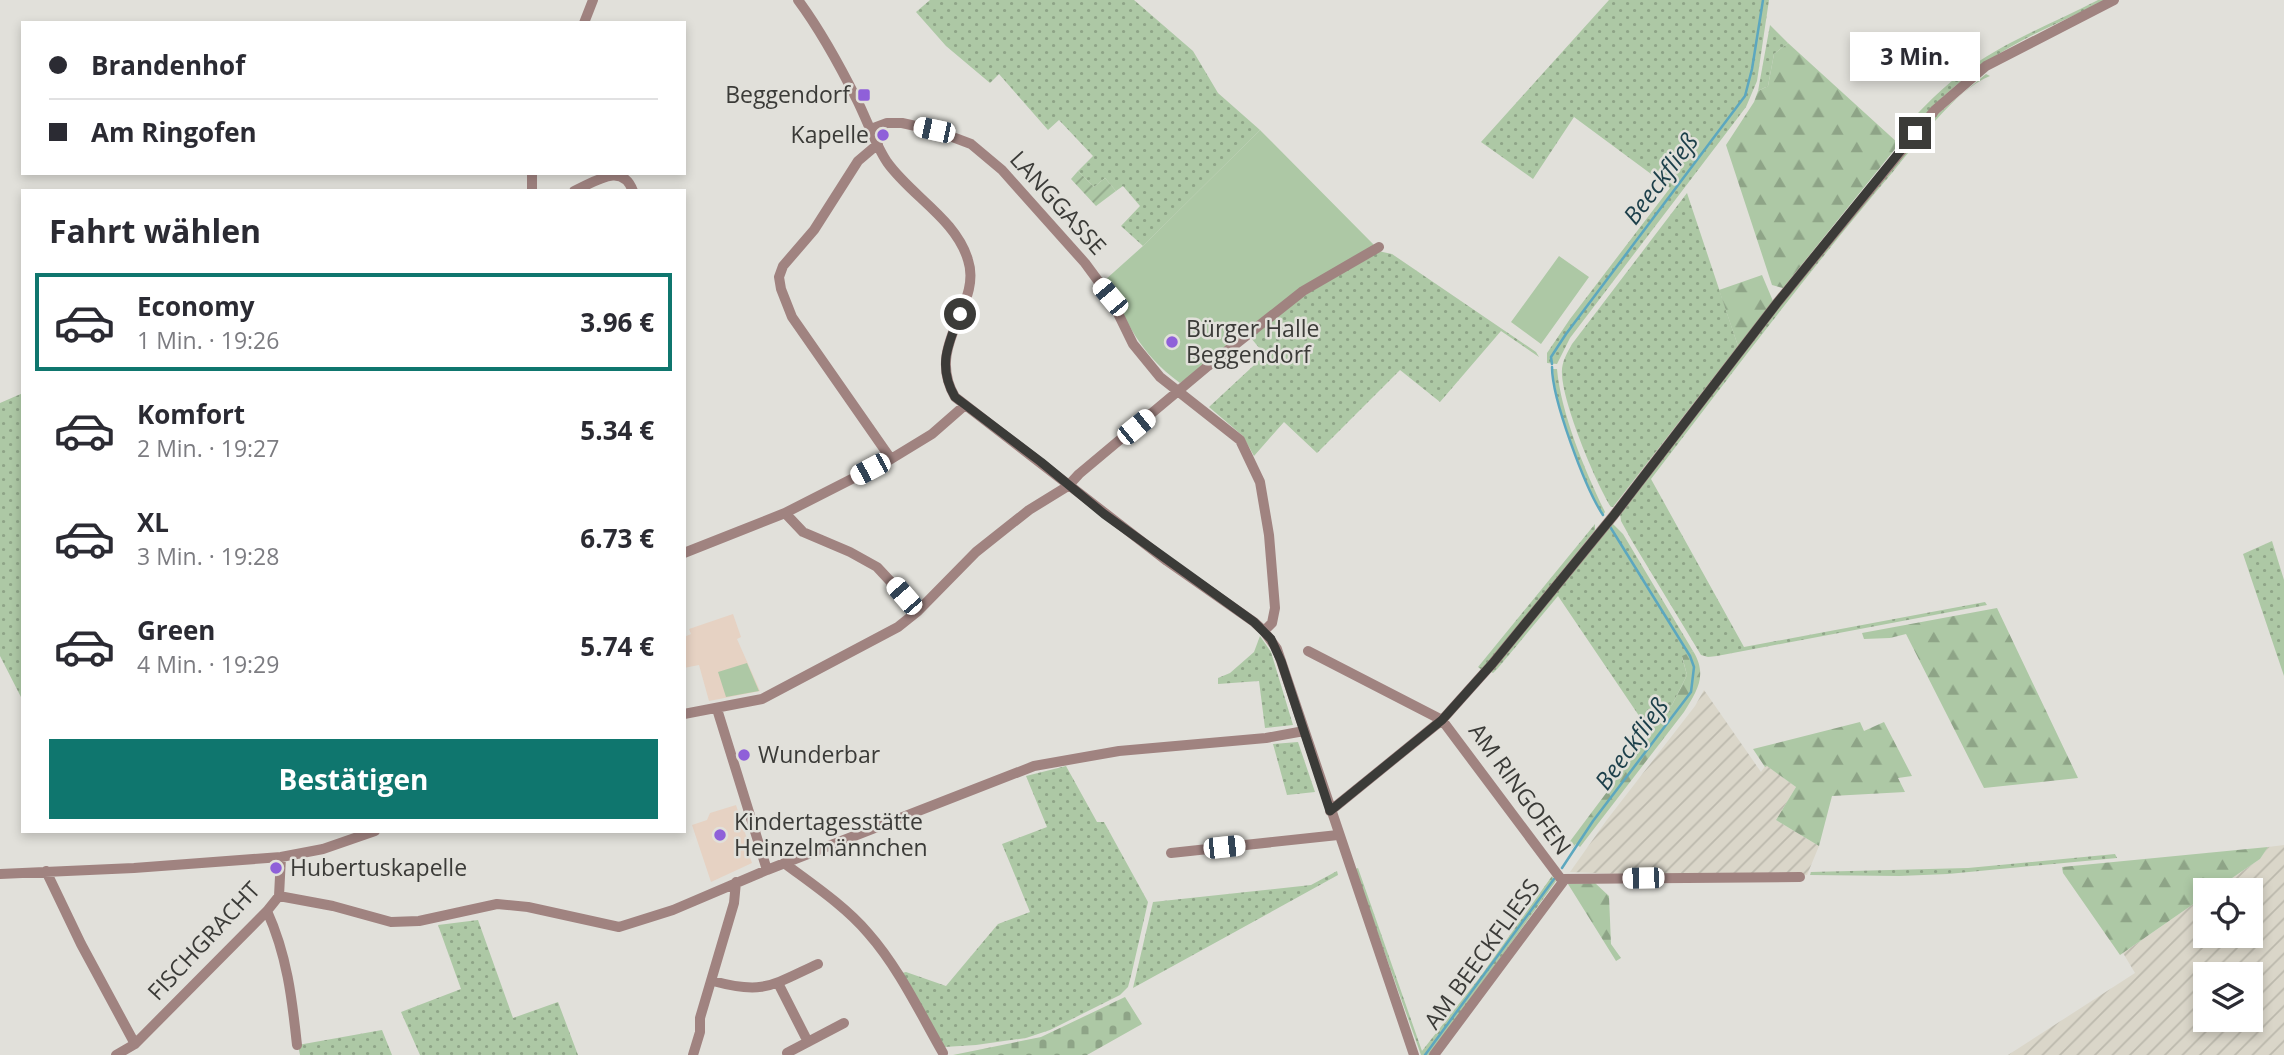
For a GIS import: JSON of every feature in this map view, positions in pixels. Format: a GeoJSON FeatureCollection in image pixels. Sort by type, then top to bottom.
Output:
{"type":"FeatureCollection","features":[{"type":"Feature","properties":{"kind":"street"},"geometry":{"type":"LineString","coordinates":[[585,21],[593,0]]}},
{"type":"Feature","properties":{"kind":"street"},"geometry":{"type":"LineString","coordinates":[[798,0],[818,29],[887,162],[957,236],[968,259],[968,288],[946,353],[944,370],[947,383],[955,397],[1041,462],[1068,486],[1265,631],[1277,649],[1413,1055]]}},
{"type":"Feature","properties":{"kind":"street","name":"AM RINGOFEN"},"geometry":{"type":"LineString","coordinates":[[1330,811],[1442,720],[1508,645],[1614,515],[1777,303],[1922,125],[1949,97],[1986,66],[2115,0]]}},
{"type":"Feature","properties":{"kind":"street","name":"LANGGASSE"},"geometry":{"type":"LineString","coordinates":[[871,129],[902,123],[934,130],[971,144],[1010,179],[1086,263],[1110,297],[1133,344],[1160,377],[1240,440],[1260,482],[1269,535],[1275,593],[1272,623],[1265,631]]}},
{"type":"Feature","properties":{"kind":"street"},"geometry":{"type":"LineString","coordinates":[[878,144],[858,161],[814,230],[783,266],[779,277],[785,305],[792,317],[891,458]]}},
{"type":"Feature","properties":{"kind":"street"},"geometry":{"type":"LineString","coordinates":[[579,189],[613,175],[622,176],[629,181],[632,189]]}},
{"type":"Feature","properties":{"kind":"street"},"geometry":{"type":"LineString","coordinates":[[686,715],[762,699],[898,627],[918,611],[985,544],[1029,510],[1068,486],[1079,474],[1303,291],[1379,247]]}},
{"type":"Feature","properties":{"kind":"street"},"geometry":{"type":"LineString","coordinates":[[686,553],[785,513],[891,458],[932,434],[964,406]]}},
{"type":"Feature","properties":{"kind":"street"},"geometry":{"type":"LineString","coordinates":[[785,513],[803,532],[877,567],[918,611]]}},
{"type":"Feature","properties":{"kind":"street","name":"AM RINGOFEN"},"geometry":{"type":"LineString","coordinates":[[1308,650],[1442,720],[1555,873],[1565,879]]}},
{"type":"Feature","properties":{"kind":"street"},"geometry":{"type":"LineString","coordinates":[[717,709],[767,870]]}},
{"type":"Feature","properties":{"kind":"street"},"geometry":{"type":"LineString","coordinates":[[279,896],[333,906],[391,922],[419,921],[496,904],[528,907],[619,927],[673,910],[736,882],[1034,766],[1119,751],[1266,738],[1304,731]]}},
{"type":"Feature","properties":{"kind":"street"},"geometry":{"type":"LineString","coordinates":[[0,874],[134,868],[281,857],[323,849],[369,833]]}},
{"type":"Feature","properties":{"kind":"street"},"geometry":{"type":"LineString","coordinates":[[1171,853],[1338,835]]}},
{"type":"Feature","properties":{"kind":"street","name":"FISCHGRACHT"},"geometry":{"type":"LineString","coordinates":[[116,1055],[134,1049],[267,911],[279,896],[281,857]]}},
{"type":"Feature","properties":{"kind":"street"},"geometry":{"type":"LineString","coordinates":[[784,863],[867,930],[899,978],[943,1054]]}},
{"type":"Feature","properties":{"kind":"street"},"geometry":{"type":"LineString","coordinates":[[46,871],[134,1049]]}},
{"type":"Feature","properties":{"kind":"street"},"geometry":{"type":"LineString","coordinates":[[1565,879],[1800,877]]}},
{"type":"Feature","properties":{"kind":"street","name":"AM BEECKFLIESS"},"geometry":{"type":"LineString","coordinates":[[1434,1055],[1565,879]]}},
{"type":"Feature","properties":{"kind":"street"},"geometry":{"type":"LineString","coordinates":[[693,1055],[700,1032],[700,1018],[734,903],[736,882]]}},
{"type":"Feature","properties":{"kind":"street"},"geometry":{"type":"LineString","coordinates":[[267,911],[285,957],[297,1045]]}},
{"type":"Feature","properties":{"kind":"street"},"geometry":{"type":"LineString","coordinates":[[713,981],[761,989],[818,964]]}},
{"type":"Feature","properties":{"kind":"street"},"geometry":{"type":"LineString","coordinates":[[778,983],[808,1042]]}},
{"type":"Feature","properties":{"kind":"street"},"geometry":{"type":"LineString","coordinates":[[787,1053],[844,1023]]}},
{"type":"Feature","properties":{"kind":"shaded area"},"geometry":{"type":"Polygon","coordinates":[[[733,614],[741,637],[737,639],[760,691],[709,701],[699,665],[686,668],[686,636],[691,634],[689,629],[733,614]]]}},
{"type":"Feature","properties":{"kind":"shaded area"},"geometry":{"type":"Polygon","coordinates":[[[1704,690],[1761,772],[1766,765],[1796,787],[1776,820],[1819,846],[1807,875],[1672,876],[1570,872],[1695,706],[1704,690]]]}},
{"type":"Feature","properties":{"kind":"shaded area","name":"Kindertagesstätte Heinzelmännchen"},"geometry":{"type":"Polygon","coordinates":[[[736,805],[752,863],[711,882],[692,825],[707,820],[710,813],[736,805]]]}},
{"type":"Feature","properties":{"kind":"shaded area"},"geometry":{"type":"Polygon","coordinates":[[[2284,845],[2284,1055],[2008,1055],[2135,973],[2123,953],[2193,904],[2193,948],[2263,948],[2263,878],[2232,878],[2260,859],[2268,847],[2284,845]]]}},
{"type":"Feature","properties":{"kind":"green space"},"geometry":{"type":"Polygon","coordinates":[[[930,0],[1134,0],[1193,51],[1218,93],[1260,130],[1143,246],[1121,226],[1140,206],[1123,186],[1116,191],[1105,178],[1094,187],[1078,171],[1093,156],[1059,120],[1048,130],[999,74],[990,83],[946,46],[916,12],[930,0]]]}},
{"type":"Feature","properties":{"kind":"green space"},"geometry":{"type":"Polygon","coordinates":[[[1609,0],[1769,0],[1757,81],[1746,107],[1570,338],[1557,364],[1547,363],[1547,353],[1570,319],[1670,188],[1574,117],[1533,179],[1481,142],[1609,0]]]}},
{"type":"Feature","properties":{"kind":"green space"},"geometry":{"type":"Polygon","coordinates":[[[2098,0],[2107,0],[2031,36],[1988,61],[1944,96],[1905,137],[1896,136],[1961,73],[2018,39],[2098,0]]]}},
{"type":"Feature","properties":{"kind":"green space"},"geometry":{"type":"Polygon","coordinates":[[[1770,25],[1788,43],[1774,54],[1768,86],[1758,91],[1770,25]]]}},
{"type":"Feature","properties":{"kind":"green space"},"geometry":{"type":"Polygon","coordinates":[[[1788,43],[1899,144],[1783,288],[1772,285],[1726,145],[1754,102],[1758,91],[1768,86],[1774,54],[1788,43]]]}},
{"type":"Feature","properties":{"kind":"green space"},"geometry":{"type":"Polygon","coordinates":[[[1986,74],[1990,76],[1964,92],[1986,74]]]}},
{"type":"Feature","properties":{"kind":"green space"},"geometry":{"type":"Polygon","coordinates":[[[1962,94],[1924,133],[1861,210],[1651,479],[1744,647],[1985,602],[1987,605],[1708,657],[1701,655],[1632,541],[1620,514],[1790,292],[1933,118],[1962,94]]]}},
{"type":"Feature","properties":{"kind":"green space"},"geometry":{"type":"Polygon","coordinates":[[[1260,130],[1374,245],[1180,383],[1144,349],[1105,280],[1260,130]]]}},
{"type":"Feature","properties":{"kind":"green space"},"geometry":{"type":"Polygon","coordinates":[[[1078,171],[1094,187],[1105,178],[1116,191],[1096,206],[1071,179],[1078,171]]]}},
{"type":"Feature","properties":{"kind":"green space"},"geometry":{"type":"Polygon","coordinates":[[[1687,193],[1738,346],[1611,507],[1574,422],[1564,387],[1562,366],[1572,344],[1687,193]]]}},
{"type":"Feature","properties":{"kind":"green space"},"geometry":{"type":"Polygon","coordinates":[[[1378,251],[1392,254],[1536,352],[1539,357],[1501,331],[1440,402],[1400,370],[1317,453],[1284,422],[1254,456],[1243,436],[1209,407],[1265,355],[1251,338],[1287,306],[1378,251]]]}},
{"type":"Feature","properties":{"kind":"green space"},"geometry":{"type":"Polygon","coordinates":[[[1559,256],[1589,277],[1541,344],[1511,322],[1559,256]]]}},
{"type":"Feature","properties":{"kind":"green space"},"geometry":{"type":"Polygon","coordinates":[[[1762,275],[1773,301],[1738,346],[1719,290],[1762,275]]]}},
{"type":"Feature","properties":{"kind":"green space"},"geometry":{"type":"Polygon","coordinates":[[[1553,369],[1557,369],[1563,405],[1582,461],[1605,512],[1603,515],[1572,443],[1558,401],[1553,369]]]}},
{"type":"Feature","properties":{"kind":"green space"},"geometry":{"type":"Polygon","coordinates":[[[21,394],[21,697],[0,656],[0,403],[21,394]]]}},
{"type":"Feature","properties":{"kind":"green space"},"geometry":{"type":"Polygon","coordinates":[[[1612,523],[1623,534],[1693,651],[1682,657],[1687,675],[1672,705],[1652,735],[1558,596],[1498,668],[1491,672],[1612,523]]]}},
{"type":"Feature","properties":{"kind":"green space"},"geometry":{"type":"Polygon","coordinates":[[[1595,524],[1595,530],[1482,670],[1478,667],[1595,524]]]}},
{"type":"Feature","properties":{"kind":"green space"},"geometry":{"type":"Polygon","coordinates":[[[2272,541],[2284,580],[2284,676],[2243,554],[2272,541]]]}},
{"type":"Feature","properties":{"kind":"green space"},"geometry":{"type":"Polygon","coordinates":[[[1997,608],[2078,778],[1984,788],[1906,634],[1864,639],[1862,633],[1997,608]]]}},
{"type":"Feature","properties":{"kind":"green space"},"geometry":{"type":"Polygon","coordinates":[[[1260,636],[1271,652],[1293,725],[1265,728],[1259,681],[1218,684],[1218,678],[1230,673],[1254,652],[1260,636]]]}},
{"type":"Feature","properties":{"kind":"green space"},"geometry":{"type":"Polygon","coordinates":[[[1693,651],[1700,675],[1697,690],[1689,704],[1580,847],[1576,844],[1572,848],[1568,844],[1672,705],[1687,675],[1682,656],[1693,651]]]}},
{"type":"Feature","properties":{"kind":"green space"},"geometry":{"type":"Polygon","coordinates":[[[747,663],[759,691],[726,697],[718,672],[747,663]]]}},
{"type":"Feature","properties":{"kind":"green space"},"geometry":{"type":"Polygon","coordinates":[[[1860,722],[1864,731],[1884,722],[1912,776],[1898,778],[1905,792],[1832,796],[1819,846],[1776,820],[1796,787],[1765,767],[1753,749],[1860,722]]]}},
{"type":"Feature","properties":{"kind":"green space"},"geometry":{"type":"Polygon","coordinates":[[[1298,742],[1315,792],[1287,795],[1273,744],[1298,742]]]}},
{"type":"Feature","properties":{"kind":"green space"},"geometry":{"type":"Polygon","coordinates":[[[1066,766],[1097,822],[1104,822],[1148,902],[1128,987],[1120,995],[1050,1030],[1026,1038],[944,1047],[902,973],[946,986],[998,924],[1030,912],[1002,844],[1047,827],[1026,776],[1066,766]]]}},
{"type":"Feature","properties":{"kind":"green space"},"geometry":{"type":"Polygon","coordinates":[[[2268,847],[2260,859],[2232,878],[2193,878],[2193,904],[2120,955],[2063,873],[2062,867],[2268,847]]]}},
{"type":"Feature","properties":{"kind":"green space"},"geometry":{"type":"Polygon","coordinates":[[[2115,854],[2117,858],[1948,874],[1810,875],[1811,872],[1968,868],[2115,854]]]}},
{"type":"Feature","properties":{"kind":"green space"},"geometry":{"type":"Polygon","coordinates":[[[1358,868],[1422,1051],[1480,977],[1552,876],[1556,881],[1430,1055],[1421,1055],[1355,869],[1358,868]]]}},
{"type":"Feature","properties":{"kind":"green space"},"geometry":{"type":"Polygon","coordinates":[[[1337,871],[1338,875],[1133,988],[1153,902],[1311,885],[1337,871]]]}},
{"type":"Feature","properties":{"kind":"green space"},"geometry":{"type":"Polygon","coordinates":[[[1595,883],[1609,896],[1611,944],[1621,958],[1616,961],[1568,884],[1595,883]]]}},
{"type":"Feature","properties":{"kind":"green space"},"geometry":{"type":"Polygon","coordinates":[[[478,920],[513,1018],[558,1002],[578,1055],[420,1055],[401,1012],[461,989],[438,925],[478,920]]]}},
{"type":"Feature","properties":{"kind":"green space"},"geometry":{"type":"Polygon","coordinates":[[[1125,997],[1142,1024],[1087,1055],[953,1055],[1041,1037],[1125,997]]]}},
{"type":"Feature","properties":{"kind":"green space"},"geometry":{"type":"Polygon","coordinates":[[[382,1030],[392,1055],[300,1055],[298,1045],[382,1030]]]}},
{"type":"Feature","properties":{"kind":"waterway","name":"Beeckfließ"},"geometry":{"type":"LineString","coordinates":[[1552,364],[1551,357],[1566,334],[1745,96],[1763,0]]}},
{"type":"Feature","properties":{"kind":"waterway","name":"Beeckfließ"},"geometry":{"type":"LineString","coordinates":[[1552,367],[1557,400],[1571,443],[1587,485],[1603,515]]}},
{"type":"Feature","properties":{"kind":"waterway","name":"Beeckfließ"},"geometry":{"type":"LineString","coordinates":[[1562,868],[1593,821],[1691,692],[1694,667],[1690,656],[1609,525]]}},
{"type":"Feature","properties":{"kind":"waterway","name":"Beeckfließ"},"geometry":{"type":"LineString","coordinates":[[1425,1055],[1554,879]]}},
{"type":"Feature","properties":{"kind":"place","name":"Beggendorf"},"geometry":{"type":"Point","coordinates":[864,95]}},
{"type":"Feature","properties":{"kind":"place","name":"Kapelle"},"geometry":{"type":"Point","coordinates":[883,135]}},
{"type":"Feature","properties":{"kind":"place","name":"Bürger Halle Beggendorf"},"geometry":{"type":"Point","coordinates":[1172,342]}},
{"type":"Feature","properties":{"kind":"place","name":"Wunderbar"},"geometry":{"type":"Point","coordinates":[744,755]}},
{"type":"Feature","properties":{"kind":"place","name":"Kindertagesstätte Heinzelmännchen"},"geometry":{"type":"Point","coordinates":[720,835]}},
{"type":"Feature","properties":{"kind":"place","name":"Hubertuskapelle"},"geometry":{"type":"Point","coordinates":[276,868]}},
{"type":"Feature","properties":{"kind":"route"},"geometry":{"type":"LineString","coordinates":[[960,314],[946,353],[944,370],[947,383],[955,397],[1104,514],[1254,622],[1271,639],[1277,649],[1330,811],[1442,720],[1493,663],[1614,515],[1777,303],[1915,133]]}}]}
